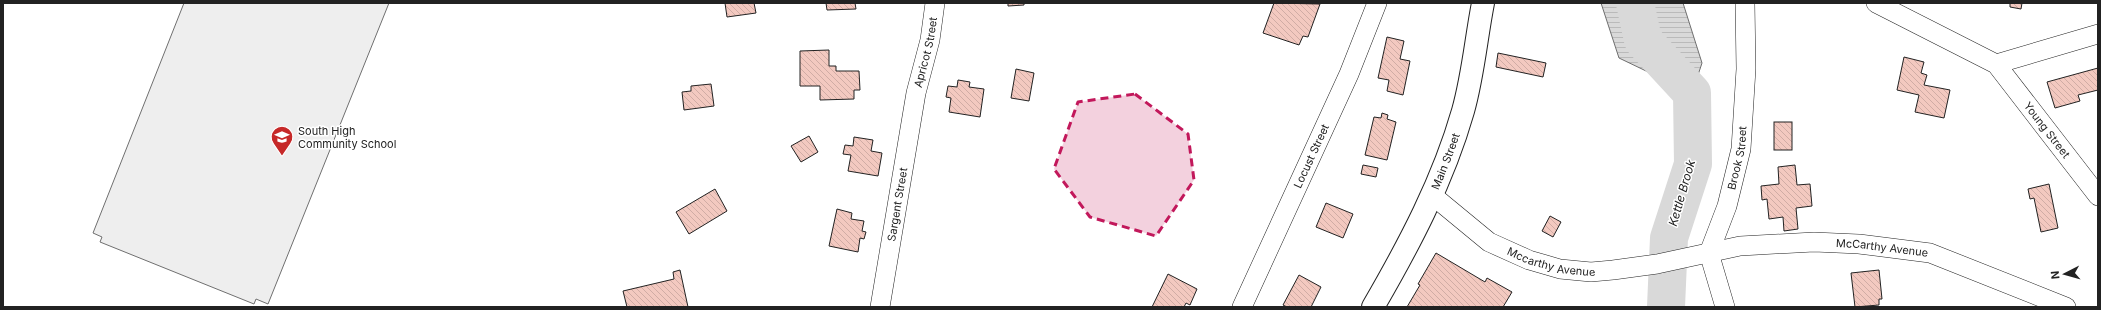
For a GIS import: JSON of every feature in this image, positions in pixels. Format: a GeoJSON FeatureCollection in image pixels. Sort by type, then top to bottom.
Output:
{"type":"FeatureCollection","features":[{"type":"Feature","properties":{"kind":"highway","name":"Main Street"},"geometry":{"type":"LineString","coordinates":[[1373,307],[1399,262],[1432,195],[1450,150],[1463,109],[1482,3]]}},
{"type":"Feature","properties":{"kind":"street","name":"Apricot Street"},"geometry":{"type":"LineString","coordinates":[[915,101],[930,40],[935,3]]}},
{"type":"Feature","properties":{"kind":"street","name":"Locust Street"},"geometry":{"type":"LineString","coordinates":[[1242,307],[1349,74],[1377,3]]}},
{"type":"Feature","properties":{"kind":"street","name":"Brook Street"},"geometry":{"type":"LineString","coordinates":[[1709,252],[1726,206],[1741,149],[1746,69],[1745,3]]}},
{"type":"Feature","properties":{"kind":"street","name":"Young Street"},"geometry":{"type":"LineString","coordinates":[[1876,3],[1996,64],[2098,196]]}},
{"type":"Feature","properties":{"kind":"street"},"geometry":{"type":"LineString","coordinates":[[1996,64],[2098,34]]}},
{"type":"Feature","properties":{"kind":"street","name":"Sargent Street"},"geometry":{"type":"LineString","coordinates":[[880,307],[915,101]]}},
{"type":"Feature","properties":{"kind":"street","name":"Mccarthy Avenue"},"geometry":{"type":"LineString","coordinates":[[1432,195],[1483,238],[1506,252],[1560,269],[1576,272],[1613,270],[1689,257]]}},
{"type":"Feature","properties":{"kind":"street","name":"McCarthy Avenue"},"geometry":{"type":"LineString","coordinates":[[1689,257],[1740,246],[1814,242],[1859,244],[1930,253],[2066,307]]}},
{"type":"Feature","properties":{"kind":"street"},"geometry":{"type":"LineString","coordinates":[[1709,252],[1725,307]]}},
{"type":"Feature","properties":{"kind":"highlighted area"},"geometry":{"type":"Polygon","coordinates":[[[1135,94],[1188,134],[1194,180],[1156,236],[1090,217],[1054,169],[1078,102],[1135,94]]]}},
{"type":"Feature","properties":{"kind":"shaded area"},"geometry":{"type":"Polygon","coordinates":[[[184,3],[389,3],[268,304],[256,299],[254,304],[100,242],[102,237],[93,233],[184,3]]]}},
{"type":"Feature","properties":{"kind":"shaded area"},"geometry":{"type":"Polygon","coordinates":[[[1601,3],[1683,3],[1702,63],[1692,93],[1619,58],[1601,3]]]}},
{"type":"Feature","properties":{"kind":"building"},"geometry":{"type":"Polygon","coordinates":[[[725,3],[754,3],[756,13],[727,17],[725,3]]]}},
{"type":"Feature","properties":{"kind":"building"},"geometry":{"type":"Polygon","coordinates":[[[826,3],[855,3],[856,9],[827,10],[826,3]]]}},
{"type":"Feature","properties":{"kind":"building"},"geometry":{"type":"Polygon","coordinates":[[[1008,3],[1024,3],[1024,5],[1008,6],[1008,3]]]}},
{"type":"Feature","properties":{"kind":"building"},"geometry":{"type":"Polygon","coordinates":[[[1274,3],[1320,4],[1308,37],[1303,36],[1299,45],[1263,33],[1274,3]]]}},
{"type":"Feature","properties":{"kind":"building"},"geometry":{"type":"Polygon","coordinates":[[[2010,3],[2022,3],[2021,9],[2010,7],[2010,3]]]}},
{"type":"Feature","properties":{"kind":"building"},"geometry":{"type":"Polygon","coordinates":[[[1387,37],[1404,41],[1400,59],[1410,61],[1403,95],[1387,91],[1389,80],[1378,78],[1387,37]]]}},
{"type":"Feature","properties":{"kind":"building"},"geometry":{"type":"Polygon","coordinates":[[[829,50],[829,66],[836,66],[836,71],[859,71],[860,90],[854,90],[854,99],[820,100],[820,86],[800,86],[800,51],[829,50]]]}},
{"type":"Feature","properties":{"kind":"building"},"geometry":{"type":"Polygon","coordinates":[[[1498,53],[1546,63],[1543,77],[1496,67],[1498,53]]]}},
{"type":"Feature","properties":{"kind":"building"},"geometry":{"type":"Polygon","coordinates":[[[1904,57],[1924,62],[1921,73],[1927,75],[1924,85],[1950,90],[1944,118],[1915,112],[1919,95],[1897,90],[1904,57]]]}},
{"type":"Feature","properties":{"kind":"building"},"geometry":{"type":"Polygon","coordinates":[[[2098,68],[2098,90],[2078,95],[2080,101],[2055,108],[2047,82],[2098,68]]]}},
{"type":"Feature","properties":{"kind":"building"},"geometry":{"type":"Polygon","coordinates":[[[1016,69],[1034,73],[1029,101],[1011,98],[1016,69]]]}},
{"type":"Feature","properties":{"kind":"building"},"geometry":{"type":"Polygon","coordinates":[[[958,80],[970,82],[969,87],[984,89],[980,117],[949,112],[951,98],[946,97],[948,86],[957,87],[958,80]]]}},
{"type":"Feature","properties":{"kind":"building"},"geometry":{"type":"Polygon","coordinates":[[[711,84],[714,106],[684,110],[682,92],[691,91],[691,86],[711,84]]]}},
{"type":"Feature","properties":{"kind":"building"},"geometry":{"type":"Polygon","coordinates":[[[1382,113],[1388,115],[1387,119],[1396,122],[1387,160],[1365,155],[1374,117],[1381,118],[1382,113]]]}},
{"type":"Feature","properties":{"kind":"building"},"geometry":{"type":"Polygon","coordinates":[[[1774,122],[1792,122],[1792,150],[1774,150],[1774,122]]]}},
{"type":"Feature","properties":{"kind":"building"},"geometry":{"type":"Polygon","coordinates":[[[809,136],[818,152],[801,162],[791,146],[809,136]]]}},
{"type":"Feature","properties":{"kind":"building"},"geometry":{"type":"Polygon","coordinates":[[[854,137],[873,140],[871,151],[882,153],[878,176],[848,171],[851,155],[843,154],[845,145],[853,146],[854,137]]]}},
{"type":"Feature","properties":{"kind":"building"},"geometry":{"type":"Polygon","coordinates":[[[1363,165],[1378,168],[1376,177],[1361,174],[1363,165]]]}},
{"type":"Feature","properties":{"kind":"building"},"geometry":{"type":"Polygon","coordinates":[[[1795,165],[1797,185],[1810,184],[1812,206],[1796,208],[1798,229],[1784,231],[1783,217],[1769,219],[1767,199],[1762,200],[1761,186],[1779,184],[1778,167],[1795,165]]]}},
{"type":"Feature","properties":{"kind":"building"},"geometry":{"type":"Polygon","coordinates":[[[2049,184],[2058,228],[2041,232],[2034,198],[2030,199],[2028,189],[2049,184]]]}},
{"type":"Feature","properties":{"kind":"building"},"geometry":{"type":"Polygon","coordinates":[[[715,189],[727,211],[689,234],[676,212],[715,189]]]}},
{"type":"Feature","properties":{"kind":"building"},"geometry":{"type":"Polygon","coordinates":[[[1326,203],[1353,214],[1343,238],[1316,227],[1326,203]]]}},
{"type":"Feature","properties":{"kind":"building"},"geometry":{"type":"Polygon","coordinates":[[[837,209],[852,213],[851,219],[864,221],[862,231],[866,232],[864,239],[860,238],[858,252],[829,246],[837,209]]]}},
{"type":"Feature","properties":{"kind":"building"},"geometry":{"type":"Polygon","coordinates":[[[1550,216],[1561,222],[1553,237],[1542,231],[1550,216]]]}},
{"type":"Feature","properties":{"kind":"building"},"geometry":{"type":"Polygon","coordinates":[[[1436,253],[1485,282],[1487,278],[1512,292],[1503,307],[1407,307],[1436,253]]]}},
{"type":"Feature","properties":{"kind":"building"},"geometry":{"type":"Polygon","coordinates":[[[680,270],[688,307],[627,307],[623,291],[674,279],[673,272],[680,270]]]}},
{"type":"Feature","properties":{"kind":"building"},"geometry":{"type":"Polygon","coordinates":[[[1879,270],[1882,299],[1879,299],[1879,305],[1855,307],[1851,273],[1879,270]]]}},
{"type":"Feature","properties":{"kind":"building"},"geometry":{"type":"Polygon","coordinates":[[[1168,274],[1197,289],[1190,305],[1186,303],[1184,307],[1152,307],[1168,274]]]}},
{"type":"Feature","properties":{"kind":"building"},"geometry":{"type":"Polygon","coordinates":[[[1299,275],[1321,287],[1311,307],[1287,307],[1283,305],[1299,275]]]}},
{"type":"Feature","properties":{"kind":"waterway","name":"Kettle Brook"},"geometry":{"type":"LineString","coordinates":[[1635,3],[1643,40],[1692,93],[1693,164],[1669,238],[1666,307]]}},
{"type":"Feature","properties":{"kind":"place","name":"South High Community School"},"geometry":{"type":"Point","coordinates":[282,156]}}]}
